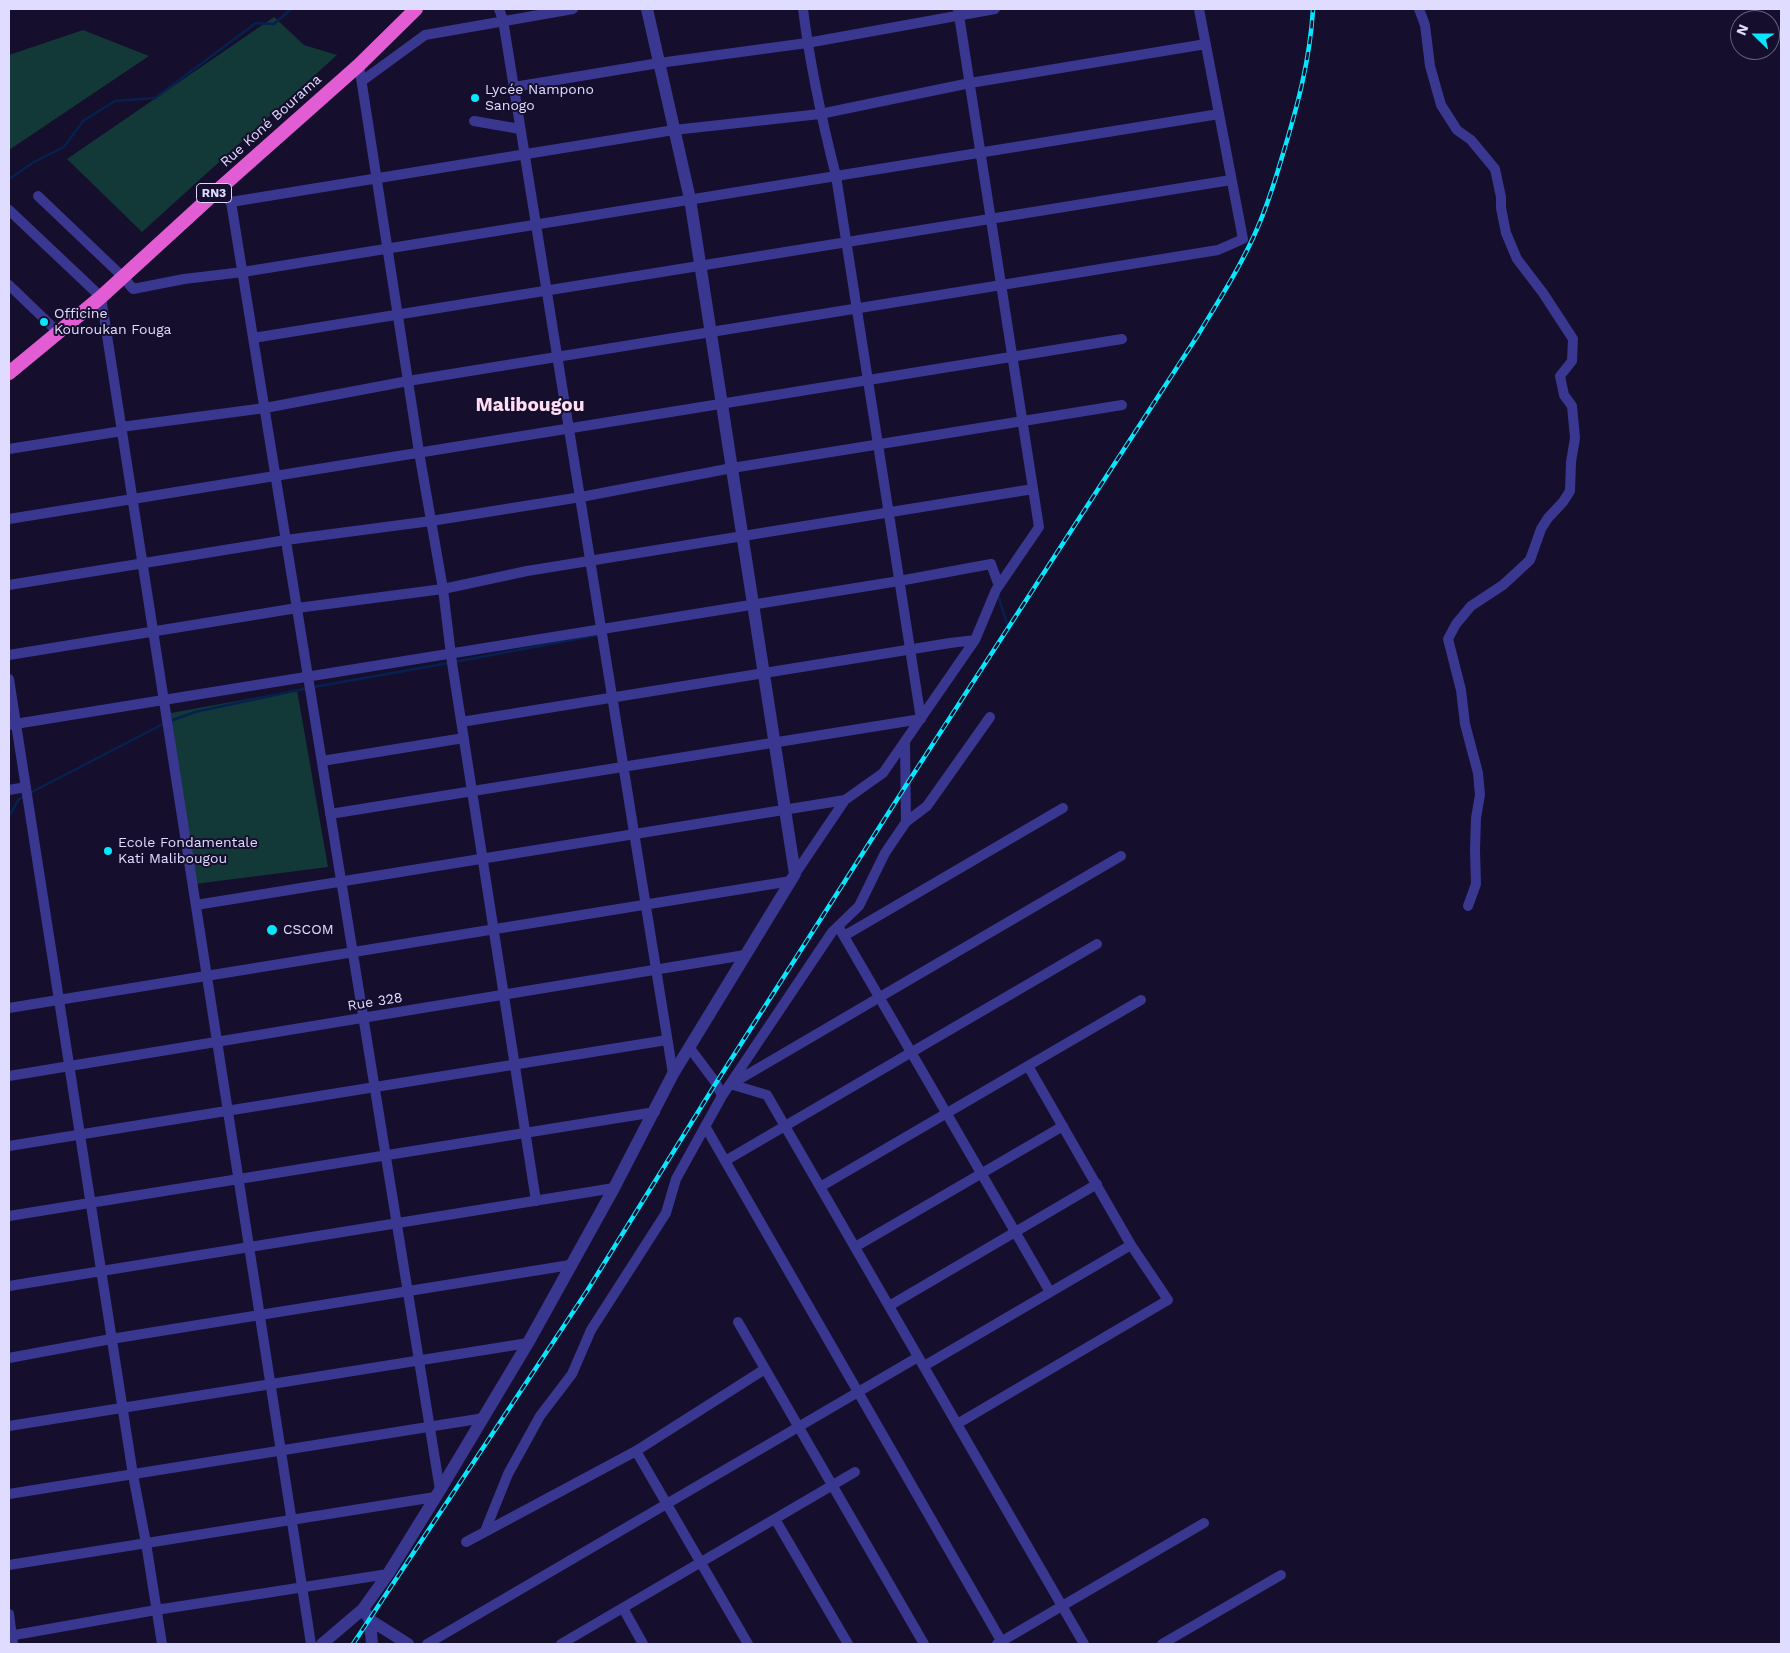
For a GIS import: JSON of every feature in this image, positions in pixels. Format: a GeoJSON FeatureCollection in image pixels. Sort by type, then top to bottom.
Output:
{"type":"FeatureCollection","features":[{"type":"Feature","properties":{"kind":"highway","name":"Rue Koné Bourama"},"geometry":{"type":"LineString","coordinates":[[9,373],[60,333],[101,297],[359,65],[416,9]]}},
{"type":"Feature","properties":{"kind":"street"},"geometry":{"type":"LineString","coordinates":[[499,9],[503,20],[525,154],[673,1074]]}},
{"type":"Feature","properties":{"kind":"street"},"geometry":{"type":"LineString","coordinates":[[362,81],[426,35],[573,9]]}},
{"type":"Feature","properties":{"kind":"street"},"geometry":{"type":"LineString","coordinates":[[647,9],[690,200],[775,742],[793,878]]}},
{"type":"Feature","properties":{"kind":"street"},"geometry":{"type":"LineString","coordinates":[[803,9],[820,114],[836,176],[921,719]]}},
{"type":"Feature","properties":{"kind":"street"},"geometry":{"type":"LineString","coordinates":[[514,87],[659,63],[807,43],[959,12],[995,9]]}},
{"type":"Feature","properties":{"kind":"street"},"geometry":{"type":"LineString","coordinates":[[9,449],[122,429],[265,408],[408,381],[1218,250],[1243,239],[1199,9]]}},
{"type":"Feature","properties":{"kind":"street"},"geometry":{"type":"LineString","coordinates":[[1420,9],[1425,25],[1430,66],[1441,105],[1457,130],[1471,140],[1495,169],[1505,228],[1517,259],[1543,293],[1573,339],[1572,361],[1560,376],[1564,395],[1572,406],[1575,438],[1571,462],[1570,490],[1563,502],[1548,518],[1541,529],[1530,560],[1503,585],[1471,606],[1456,624],[1448,639],[1461,690],[1465,724],[1478,773],[1480,795],[1476,818],[1476,884],[1468,906]]}},
{"type":"Feature","properties":{"kind":"street"},"geometry":{"type":"LineString","coordinates":[[322,1644],[367,1614],[388,1574],[484,1418],[528,1342],[614,1188],[673,1074],[793,878],[845,800],[883,773],[905,742],[975,640],[999,586],[1039,527],[959,12]]}},
{"type":"Feature","properties":{"kind":"street"},"geometry":{"type":"LineString","coordinates":[[231,202],[674,130],[820,114],[970,82],[1206,44]]}},
{"type":"Feature","properties":{"kind":"street"},"geometry":{"type":"LineString","coordinates":[[359,65],[419,452],[443,589],[461,722],[536,1201]]}},
{"type":"Feature","properties":{"kind":"street"},"geometry":{"type":"LineString","coordinates":[[38,196],[123,277],[133,289],[184,278],[243,272],[1219,114]]}},
{"type":"Feature","properties":{"kind":"street"},"geometry":{"type":"LineString","coordinates":[[474,121],[520,129]]}},
{"type":"Feature","properties":{"kind":"street"},"geometry":{"type":"LineString","coordinates":[[254,338],[1232,180]]}},
{"type":"Feature","properties":{"kind":"street"},"geometry":{"type":"LineString","coordinates":[[218,190],[231,202],[243,272],[419,1359],[438,1494]]}},
{"type":"Feature","properties":{"kind":"street"},"geometry":{"type":"LineString","coordinates":[[9,210],[101,297],[311,1644]]}},
{"type":"Feature","properties":{"kind":"street"},"geometry":{"type":"LineString","coordinates":[[9,285],[60,333]]}},
{"type":"Feature","properties":{"kind":"street"},"geometry":{"type":"LineString","coordinates":[[9,519],[1122,339]]}},
{"type":"Feature","properties":{"kind":"street"},"geometry":{"type":"LineString","coordinates":[[9,585],[286,540],[431,522],[581,497],[732,468],[1122,405]]}},
{"type":"Feature","properties":{"kind":"street"},"geometry":{"type":"LineString","coordinates":[[9,655],[297,608],[443,589],[527,571],[1033,489]]}},
{"type":"Feature","properties":{"kind":"street"},"geometry":{"type":"LineString","coordinates":[[12,725],[899,581],[991,564],[999,586]]}},
{"type":"Feature","properties":{"kind":"street"},"geometry":{"type":"LineString","coordinates":[[461,722],[975,640]]}},
{"type":"Feature","properties":{"kind":"street"},"geometry":{"type":"LineString","coordinates":[[9,679],[12,725],[26,788],[122,1408],[162,1644]]}},
{"type":"Feature","properties":{"kind":"street"},"geometry":{"type":"LineString","coordinates":[[485,1531],[508,1474],[540,1416],[572,1374],[591,1330],[666,1213],[676,1179],[722,1096],[832,932],[859,906],[885,853],[906,822],[927,806],[990,717]]}},
{"type":"Feature","properties":{"kind":"street"},"geometry":{"type":"LineString","coordinates":[[330,814],[921,719]]}},
{"type":"Feature","properties":{"kind":"street"},"geometry":{"type":"LineString","coordinates":[[322,761],[464,738]]}},
{"type":"Feature","properties":{"kind":"street"},"geometry":{"type":"LineString","coordinates":[[905,742],[906,822]]}},
{"type":"Feature","properties":{"kind":"street"},"geometry":{"type":"LineString","coordinates":[[9,790],[26,788]]}},
{"type":"Feature","properties":{"kind":"street"},"geometry":{"type":"LineString","coordinates":[[196,905],[845,800]]}},
{"type":"Feature","properties":{"kind":"street"},"geometry":{"type":"LineString","coordinates":[[844,936],[1063,808]]}},
{"type":"Feature","properties":{"kind":"street"},"geometry":{"type":"LineString","coordinates":[[730,1084],[1121,856]]}},
{"type":"Feature","properties":{"kind":"street"},"geometry":{"type":"LineString","coordinates":[[9,1008],[646,905],[793,878]]}},
{"type":"Feature","properties":{"kind":"street"},"geometry":{"type":"LineString","coordinates":[[838,926],[1050,1292]]}},
{"type":"Feature","properties":{"kind":"street"},"geometry":{"type":"LineString","coordinates":[[725,1161],[1097,944]]}},
{"type":"Feature","properties":{"kind":"street","name":"Rue 328"},"geometry":{"type":"LineString","coordinates":[[9,1076],[745,956]]}},
{"type":"Feature","properties":{"kind":"street"},"geometry":{"type":"LineString","coordinates":[[820,1187],[1141,1000]]}},
{"type":"Feature","properties":{"kind":"street"},"geometry":{"type":"LineString","coordinates":[[9,1146],[667,1040]]}},
{"type":"Feature","properties":{"kind":"street"},"geometry":{"type":"LineString","coordinates":[[689,1047],[716,1083],[722,1096]]}},
{"type":"Feature","properties":{"kind":"street"},"geometry":{"type":"LineString","coordinates":[[957,1424],[1168,1300],[1131,1244],[1028,1066]]}},
{"type":"Feature","properties":{"kind":"street"},"geometry":{"type":"LineString","coordinates":[[730,1084],[768,1095],[1084,1644]]}},
{"type":"Feature","properties":{"kind":"street"},"geometry":{"type":"LineString","coordinates":[[9,1216],[655,1112]]}},
{"type":"Feature","properties":{"kind":"street"},"geometry":{"type":"LineString","coordinates":[[705,1126],[1001,1643],[1204,1523]]}},
{"type":"Feature","properties":{"kind":"street"},"geometry":{"type":"LineString","coordinates":[[855,1247],[1063,1126]]}},
{"type":"Feature","properties":{"kind":"street"},"geometry":{"type":"LineString","coordinates":[[889,1306],[1097,1184]]}},
{"type":"Feature","properties":{"kind":"street"},"geometry":{"type":"LineString","coordinates":[[9,1286],[614,1188]]}},
{"type":"Feature","properties":{"kind":"street"},"geometry":{"type":"LineString","coordinates":[[427,1644],[858,1392],[921,1362],[1050,1292],[1131,1244]]}},
{"type":"Feature","properties":{"kind":"street"},"geometry":{"type":"LineString","coordinates":[[9,1358],[112,1339],[570,1264]]}},
{"type":"Feature","properties":{"kind":"street"},"geometry":{"type":"LineString","coordinates":[[738,1322],[924,1644]]}},
{"type":"Feature","properties":{"kind":"street"},"geometry":{"type":"LineString","coordinates":[[9,1426],[528,1342]]}},
{"type":"Feature","properties":{"kind":"street"},"geometry":{"type":"LineString","coordinates":[[466,1542],[636,1451],[764,1369]]}},
{"type":"Feature","properties":{"kind":"street"},"geometry":{"type":"LineString","coordinates":[[9,1494],[484,1418]]}},
{"type":"Feature","properties":{"kind":"street"},"geometry":{"type":"LineString","coordinates":[[636,1451],[748,1644]]}},
{"type":"Feature","properties":{"kind":"street"},"geometry":{"type":"LineString","coordinates":[[561,1644],[855,1472]]}},
{"type":"Feature","properties":{"kind":"street"},"geometry":{"type":"LineString","coordinates":[[9,1565],[292,1520],[438,1494]]}},
{"type":"Feature","properties":{"kind":"street"},"geometry":{"type":"LineString","coordinates":[[776,1519],[848,1644]]}},
{"type":"Feature","properties":{"kind":"street"},"geometry":{"type":"LineString","coordinates":[[9,1614],[11,1639],[156,1610],[388,1574]]}},
{"type":"Feature","properties":{"kind":"street"},"geometry":{"type":"LineString","coordinates":[[1162,1644],[1281,1575]]}},
{"type":"Feature","properties":{"kind":"street"},"geometry":{"type":"LineString","coordinates":[[623,1608],[643,1644]]}},
{"type":"Feature","properties":{"kind":"street"},"geometry":{"type":"LineString","coordinates":[[367,1614],[372,1644]]}},
{"type":"Feature","properties":{"kind":"street"},"geometry":{"type":"LineString","coordinates":[[367,1614],[408,1644]]}},
{"type":"Feature","properties":{"kind":"green space"},"geometry":{"type":"Polygon","coordinates":[[[274,17],[304,45],[337,55],[142,232],[67,159],[274,17]]]}},
{"type":"Feature","properties":{"kind":"green space"},"geometry":{"type":"Polygon","coordinates":[[[83,30],[149,56],[9,150],[9,55],[83,30]]]}},
{"type":"Feature","properties":{"kind":"green space"},"geometry":{"type":"Polygon","coordinates":[[[297,690],[328,867],[195,884],[171,713],[297,690]]]}},
{"type":"Feature","properties":{"kind":"waterway"},"geometry":{"type":"LineString","coordinates":[[9,179],[34,162],[64,147],[83,121],[115,101],[155,98],[256,23],[274,24],[291,9]]}},
{"type":"Feature","properties":{"kind":"waterway"},"geometry":{"type":"LineString","coordinates":[[998,595],[1007,624]]}},
{"type":"Feature","properties":{"kind":"waterway"},"geometry":{"type":"LineString","coordinates":[[454,662],[598,635]]}},
{"type":"Feature","properties":{"kind":"waterway"},"geometry":{"type":"LineString","coordinates":[[314,687],[449,663]]}},
{"type":"Feature","properties":{"kind":"waterway"},"geometry":{"type":"LineString","coordinates":[[170,721],[195,712],[308,688]]}},
{"type":"Feature","properties":{"kind":"waterway"},"geometry":{"type":"LineString","coordinates":[[30,793],[165,723]]}},
{"type":"Feature","properties":{"kind":"waterway"},"geometry":{"type":"LineString","coordinates":[[9,816],[19,799],[23,797]]}},
{"type":"Feature","properties":{"kind":"railway"},"geometry":{"type":"LineString","coordinates":[[353,1644],[587,1291],[716,1083],[1198,335],[1229,283],[1257,229],[1277,175],[1302,84],[1309,47],[1313,9]]}},
{"type":"Feature","properties":{"kind":"place","name":"Lycée Nampono Sanogo"},"geometry":{"type":"Point","coordinates":[475,98]}},
{"type":"Feature","properties":{"kind":"place","name":"Officine Kouroukan Fouga"},"geometry":{"type":"Point","coordinates":[44,322]}},
{"type":"Feature","properties":{"kind":"place","name":"Ecole Fondamentale Kati Malibougou"},"geometry":{"type":"Point","coordinates":[108,851]}},
{"type":"Feature","properties":{"kind":"place","name":"CSCOM"},"geometry":{"type":"Point","coordinates":[272,930]}},
{"type":"Feature","properties":{"kind":"district","name":"Malibougou"},"geometry":{"type":"Point","coordinates":[530,405]}}]}
